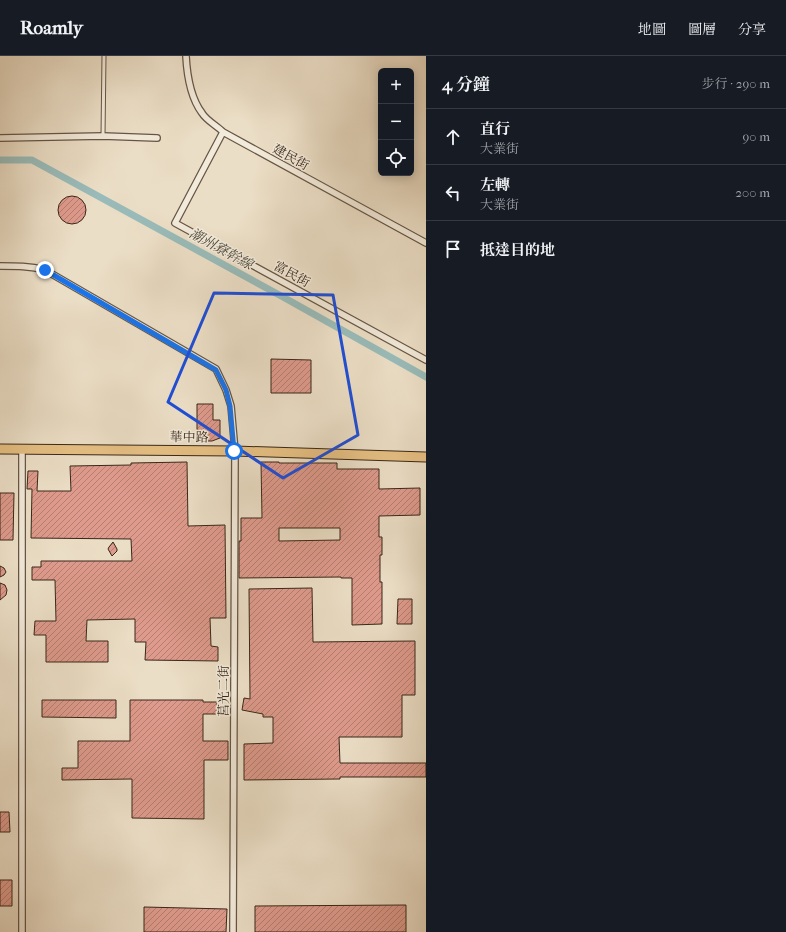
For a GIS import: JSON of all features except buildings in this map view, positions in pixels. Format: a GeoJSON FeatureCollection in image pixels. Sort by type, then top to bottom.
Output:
{"type":"FeatureCollection","features":[{"type":"Feature","properties":{"kind":"main road","name":"華中路"},"geometry":{"type":"LineString","coordinates":[[0,449],[234,451],[426,457]]}},
{"type":"Feature","properties":{"kind":"street","name":"建民街"},"geometry":{"type":"LineString","coordinates":[[186,56],[187,72],[193,96],[202,114],[223,132],[426,244]]}},
{"type":"Feature","properties":{"kind":"street","name":"富民街"},"geometry":{"type":"LineString","coordinates":[[223,132],[175,222],[426,360]]}},
{"type":"Feature","properties":{"kind":"street"},"geometry":{"type":"LineString","coordinates":[[0,138],[103,136],[158,138]]}},
{"type":"Feature","properties":{"kind":"street","name":"莒光二街"},"geometry":{"type":"LineString","coordinates":[[0,266],[24,266],[45,270],[216,370],[226,390],[230,406],[234,451],[233,932]]}},
{"type":"Feature","properties":{"kind":"street"},"geometry":{"type":"LineString","coordinates":[[22,448],[22,932]]}},
{"type":"Feature","properties":{"kind":"lane"},"geometry":{"type":"LineString","coordinates":[[103,136],[104,56]]}},
{"type":"Feature","properties":{"kind":"highlighted area"},"geometry":{"type":"Polygon","coordinates":[[[214,293],[333,295],[358,435],[283,478],[168,402],[214,293]]]}},
{"type":"Feature","properties":{"kind":"waterway","name":"潮州寮幹線"},"geometry":{"type":"LineString","coordinates":[[0,160],[32,160],[426,377]]}},
{"type":"Feature","properties":{"kind":"route"},"geometry":{"type":"LineString","coordinates":[[45,270],[216,370],[226,390],[230,406],[234,451]]}}]}
